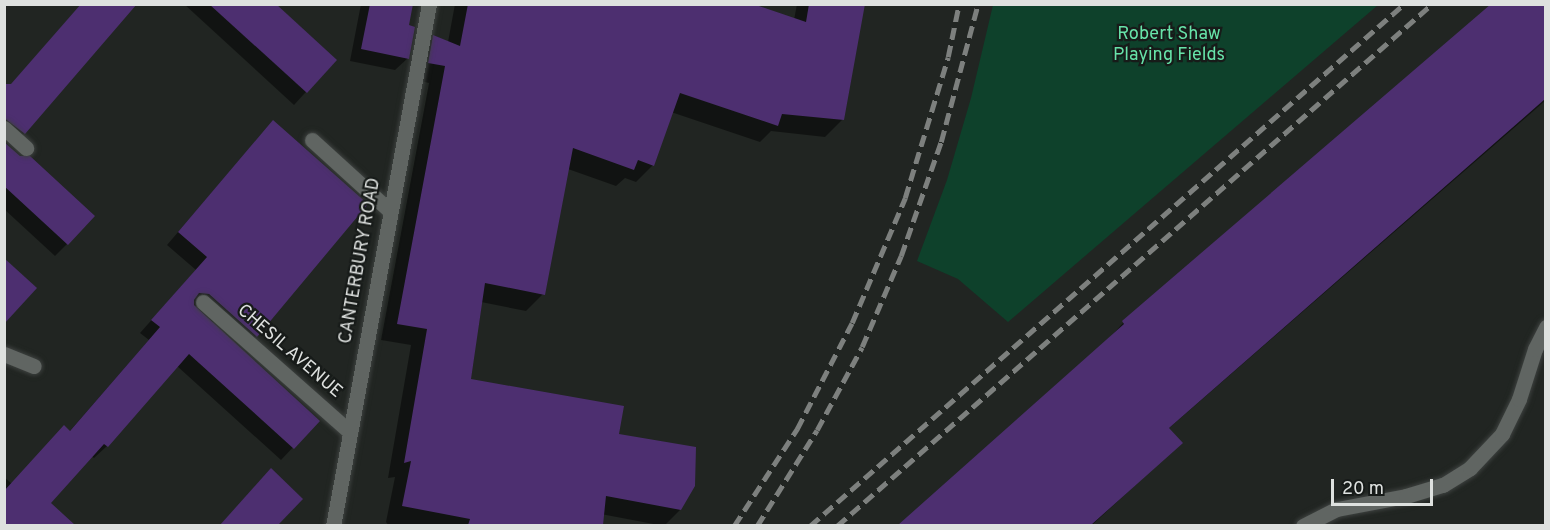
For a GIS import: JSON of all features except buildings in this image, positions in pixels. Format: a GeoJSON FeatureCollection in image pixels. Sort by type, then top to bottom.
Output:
{"type":"FeatureCollection","features":[{"type":"Feature","properties":{"kind":"street","name":"CANTERBURY ROAD"},"geometry":{"type":"LineString","coordinates":[[333,525],[429,4]]}},
{"type":"Feature","properties":{"kind":"street"},"geometry":{"type":"LineString","coordinates":[[4,128],[26,148]]}},
{"type":"Feature","properties":{"kind":"street"},"geometry":{"type":"LineString","coordinates":[[312,140],[390,211]]}},
{"type":"Feature","properties":{"kind":"street","name":"CHESIL AVENUE"},"geometry":{"type":"LineString","coordinates":[[203,302],[350,432]]}},
{"type":"Feature","properties":{"kind":"street"},"geometry":{"type":"LineString","coordinates":[[1303,525],[1337,509],[1406,496],[1443,485],[1470,468],[1502,434],[1519,399],[1535,349],[1545,327]]}},
{"type":"Feature","properties":{"kind":"street"},"geometry":{"type":"LineString","coordinates":[[4,354],[34,366]]}},
{"type":"Feature","properties":{"kind":"green space","name":"Robert Shaw Playing Fields"},"geometry":{"type":"Polygon","coordinates":[[[993,4],[1378,5],[1008,322],[958,279],[917,261],[947,180],[971,98],[993,4]]]}},
{"type":"Feature","properties":{"kind":"railway"},"geometry":{"type":"LineString","coordinates":[[734,526],[797,429],[852,323],[905,198],[948,57],[959,4]]}},
{"type":"Feature","properties":{"kind":"railway"},"geometry":{"type":"LineString","coordinates":[[757,526],[817,430],[862,347],[901,256],[941,142],[978,4]]}},
{"type":"Feature","properties":{"kind":"railway"},"geometry":{"type":"LineString","coordinates":[[810,526],[1404,4]]}},
{"type":"Feature","properties":{"kind":"railway"},"geometry":{"type":"LineString","coordinates":[[837,526],[1432,4]]}}]}
